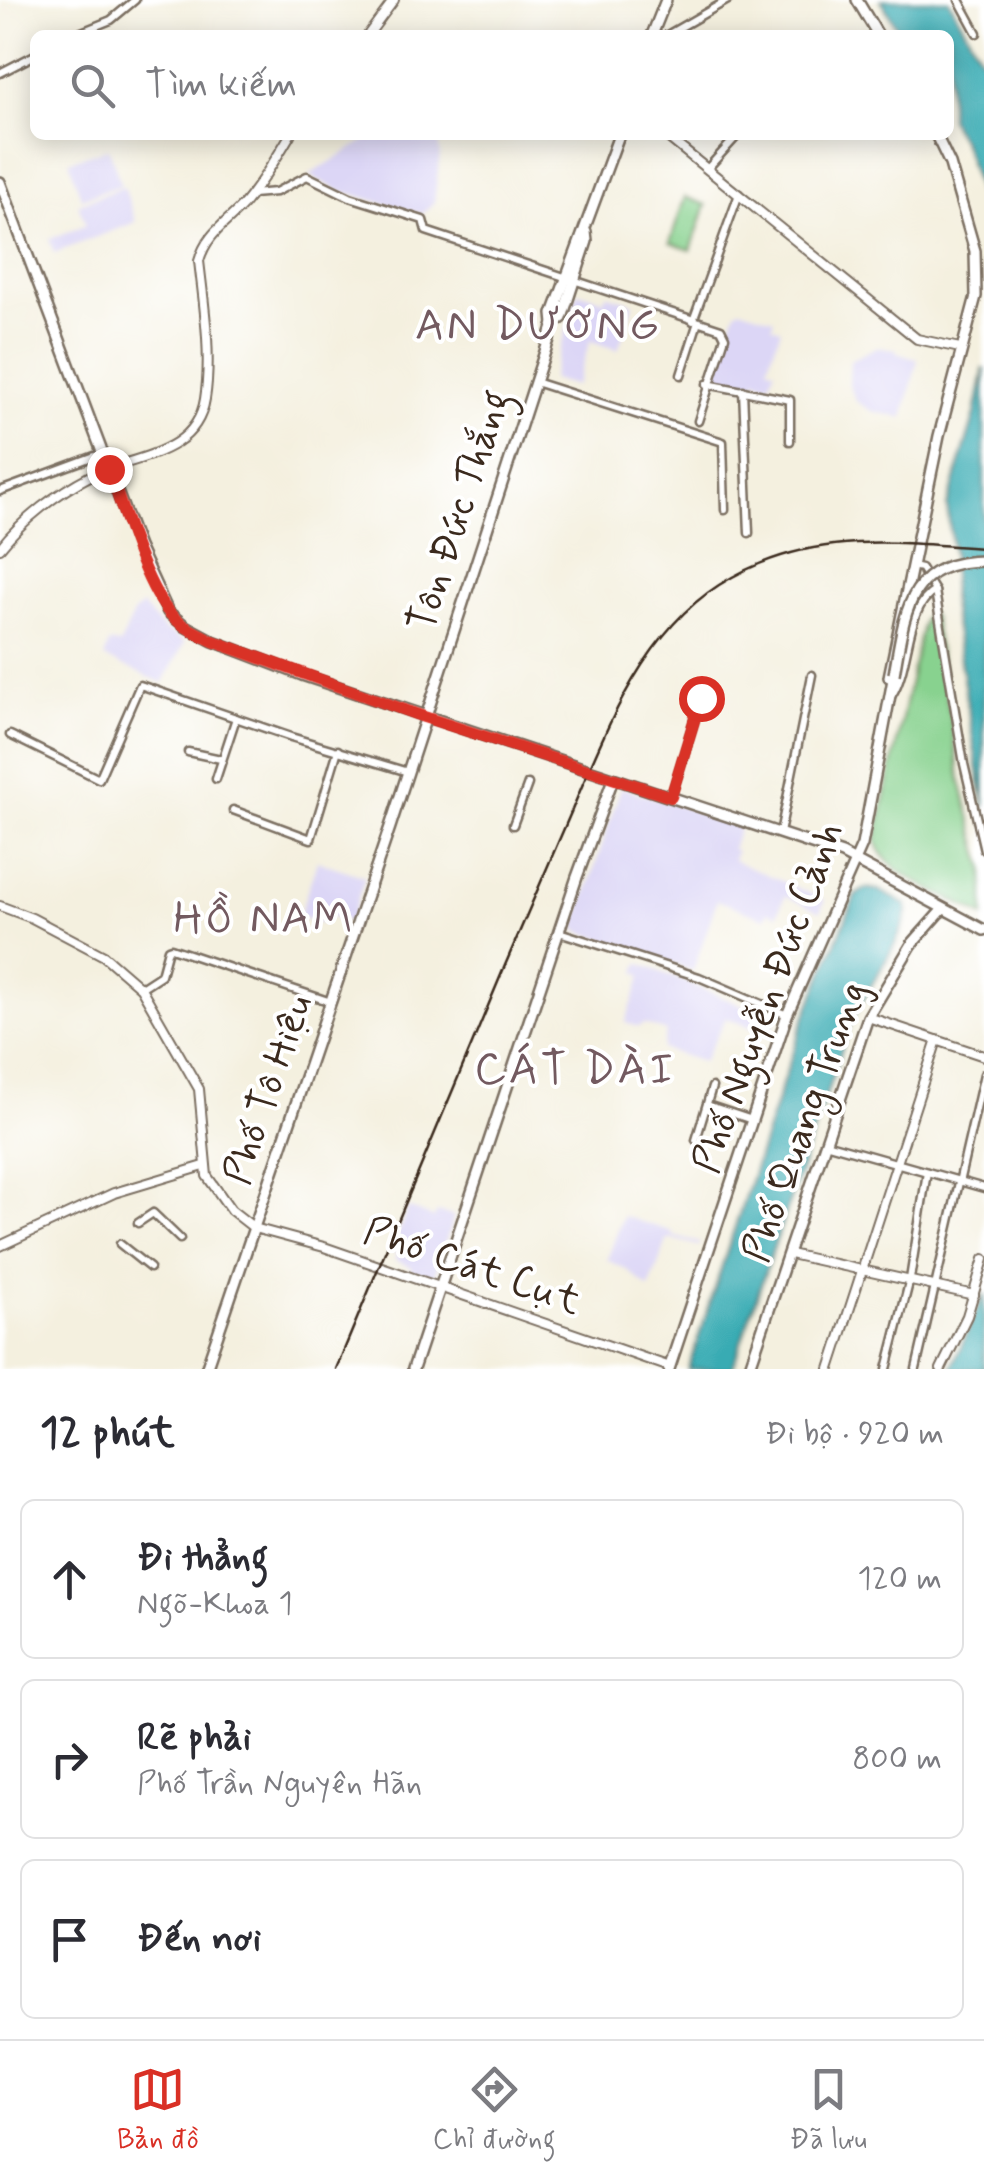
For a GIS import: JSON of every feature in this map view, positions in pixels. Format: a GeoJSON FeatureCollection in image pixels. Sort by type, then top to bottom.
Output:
{"type":"FeatureCollection","features":[{"type":"Feature","properties":{"kind":"main road"},"geometry":{"type":"LineString","coordinates":[[654,30],[666,0]]}},
{"type":"Feature","properties":{"kind":"main road"},"geometry":{"type":"LineString","coordinates":[[857,0],[875,30]]}},
{"type":"Feature","properties":{"kind":"main road","name":"Tôn Đức Thắng"},"geometry":{"type":"LineString","coordinates":[[424,717],[534,381],[554,324],[562,318],[570,278],[588,242],[586,232],[617,140]]}},
{"type":"Feature","properties":{"kind":"main road","name":"Phố Nguyễn Đức Cảnh"},"geometry":{"type":"LineString","coordinates":[[889,700],[889,672],[960,348],[976,296],[976,250],[950,164],[938,140]]}},
{"type":"Feature","properties":{"kind":"main road"},"geometry":{"type":"LineString","coordinates":[[0,182],[157,593],[168,612],[185,626],[213,641],[424,717],[857,860],[984,930]]}},
{"type":"Feature","properties":{"kind":"main road","name":"Phố Nguyễn Đức Cảnh"},"geometry":{"type":"LineString","coordinates":[[670,1368],[786,1015],[857,860],[911,599],[926,578],[949,564],[984,561]]}},
{"type":"Feature","properties":{"kind":"main road","name":"Phố Tô Hiệu"},"geometry":{"type":"LineString","coordinates":[[206,1369],[424,717]]}},
{"type":"Feature","properties":{"kind":"main road"},"geometry":{"type":"LineString","coordinates":[[413,1369],[613,779]]}},
{"type":"Feature","properties":{"kind":"main road","name":"Phố Quang Trung"},"geometry":{"type":"LineString","coordinates":[[749,1369],[868,1016],[902,959],[943,909]]}},
{"type":"Feature","properties":{"kind":"street"},"geometry":{"type":"LineString","coordinates":[[86,30],[111,20],[135,0]]}},
{"type":"Feature","properties":{"kind":"street"},"geometry":{"type":"LineString","coordinates":[[372,30],[394,0]]}},
{"type":"Feature","properties":{"kind":"street"},"geometry":{"type":"LineString","coordinates":[[677,30],[728,0]]}},
{"type":"Feature","properties":{"kind":"street"},"geometry":{"type":"LineString","coordinates":[[958,0],[977,33]]}},
{"type":"Feature","properties":{"kind":"street"},"geometry":{"type":"LineString","coordinates":[[0,73],[30,57]]}},
{"type":"Feature","properties":{"kind":"street"},"geometry":{"type":"LineString","coordinates":[[0,548],[68,488],[172,447],[199,420],[205,401],[207,365],[199,260],[212,234],[251,194],[287,140]]}},
{"type":"Feature","properties":{"kind":"street"},"geometry":{"type":"LineString","coordinates":[[672,140],[917,339],[960,348]]}},
{"type":"Feature","properties":{"kind":"street"},"geometry":{"type":"LineString","coordinates":[[708,168],[733,140]]}},
{"type":"Feature","properties":{"kind":"street"},"geometry":{"type":"LineString","coordinates":[[251,194],[276,192],[307,176],[350,197],[423,220],[426,231],[721,329],[725,337],[698,421]]}},
{"type":"Feature","properties":{"kind":"street"},"geometry":{"type":"LineString","coordinates":[[681,375],[739,194]]}},
{"type":"Feature","properties":{"kind":"street"},"geometry":{"type":"LineString","coordinates":[[534,381],[722,442],[726,510]]}},
{"type":"Feature","properties":{"kind":"street"},"geometry":{"type":"LineString","coordinates":[[707,384],[774,400],[790,400],[790,441]]}},
{"type":"Feature","properties":{"kind":"street"},"geometry":{"type":"LineString","coordinates":[[743,390],[749,533]]}},
{"type":"Feature","properties":{"kind":"street"},"geometry":{"type":"LineString","coordinates":[[0,492],[104,453]]}},
{"type":"Feature","properties":{"kind":"street"},"geometry":{"type":"LineString","coordinates":[[912,566],[921,568],[935,592],[964,764],[984,850]]}},
{"type":"Feature","properties":{"kind":"street"},"geometry":{"type":"LineString","coordinates":[[889,700],[900,683],[916,613],[924,597],[935,592]]}},
{"type":"Feature","properties":{"kind":"street"},"geometry":{"type":"LineString","coordinates":[[780,832],[812,675]]}},
{"type":"Feature","properties":{"kind":"street"},"geometry":{"type":"LineString","coordinates":[[10,735],[99,779],[140,685],[408,772]]}},
{"type":"Feature","properties":{"kind":"street"},"geometry":{"type":"LineString","coordinates":[[671,797],[701,698]]}},
{"type":"Feature","properties":{"kind":"street"},"geometry":{"type":"LineString","coordinates":[[216,779],[236,718]]}},
{"type":"Feature","properties":{"kind":"street"},"geometry":{"type":"LineString","coordinates":[[233,810],[311,840],[338,750]]}},
{"type":"Feature","properties":{"kind":"street"},"geometry":{"type":"LineString","coordinates":[[188,752],[221,759]]}},
{"type":"Feature","properties":{"kind":"street"},"geometry":{"type":"LineString","coordinates":[[512,825],[528,784]]}},
{"type":"Feature","properties":{"kind":"street"},"geometry":{"type":"LineString","coordinates":[[0,906],[24,914],[104,956],[141,988],[200,1089],[204,1166],[212,1186],[231,1210],[254,1228]]}},
{"type":"Feature","properties":{"kind":"street"},"geometry":{"type":"LineString","coordinates":[[559,932],[699,978],[786,1015]]}},
{"type":"Feature","properties":{"kind":"street"},"geometry":{"type":"LineString","coordinates":[[141,988],[161,975],[168,949],[172,948],[331,1002]]}},
{"type":"Feature","properties":{"kind":"street"},"geometry":{"type":"LineString","coordinates":[[868,1016],[984,1056]]}},
{"type":"Feature","properties":{"kind":"street"},"geometry":{"type":"LineString","coordinates":[[830,1369],[938,1040]]}},
{"type":"Feature","properties":{"kind":"street"},"geometry":{"type":"LineString","coordinates":[[916,1369],[984,1074]]}},
{"type":"Feature","properties":{"kind":"street"},"geometry":{"type":"LineString","coordinates":[[696,1140],[712,1087]]}},
{"type":"Feature","properties":{"kind":"street"},"geometry":{"type":"LineString","coordinates":[[707,1105],[753,1120]]}},
{"type":"Feature","properties":{"kind":"street"},"geometry":{"type":"LineString","coordinates":[[825,1143],[984,1188]]}},
{"type":"Feature","properties":{"kind":"street"},"geometry":{"type":"LineString","coordinates":[[0,1246],[114,1193],[204,1166]]}},
{"type":"Feature","properties":{"kind":"street"},"geometry":{"type":"LineString","coordinates":[[888,1369],[910,1280],[927,1172]]}},
{"type":"Feature","properties":{"kind":"street"},"geometry":{"type":"LineString","coordinates":[[138,1223],[154,1213],[180,1238]]}},
{"type":"Feature","properties":{"kind":"street","name":"Phố Cát Cụt"},"geometry":{"type":"LineString","coordinates":[[254,1228],[324,1247],[670,1368]]}},
{"type":"Feature","properties":{"kind":"street"},"geometry":{"type":"LineString","coordinates":[[120,1244],[150,1268]]}},
{"type":"Feature","properties":{"kind":"street"},"geometry":{"type":"LineString","coordinates":[[790,1254],[974,1295]]}},
{"type":"Feature","properties":{"kind":"street"},"geometry":{"type":"LineString","coordinates":[[941,1369],[974,1295],[984,1258]]}},
{"type":"Feature","properties":{"kind":"shaded area"},"geometry":{"type":"Polygon","coordinates":[[[366,140],[438,140],[440,155],[434,202],[422,214],[338,190],[309,175],[366,140]]]}},
{"type":"Feature","properties":{"kind":"shaded area"},"geometry":{"type":"Polygon","coordinates":[[[109,148],[121,185],[81,198],[69,161],[109,148]]]}},
{"type":"Feature","properties":{"kind":"shaded area"},"geometry":{"type":"Polygon","coordinates":[[[124,187],[136,222],[54,253],[49,239],[86,225],[78,204],[124,187]]]}},
{"type":"Feature","properties":{"kind":"shaded area"},"geometry":{"type":"Polygon","coordinates":[[[578,292],[602,299],[602,303],[606,294],[634,303],[618,350],[590,341],[576,386],[551,379],[578,292]]]}},
{"type":"Feature","properties":{"kind":"shaded area"},"geometry":{"type":"Polygon","coordinates":[[[740,308],[774,319],[772,326],[781,329],[768,366],[775,369],[769,384],[756,379],[752,389],[719,377],[717,381],[712,379],[740,308]]]}},
{"type":"Feature","properties":{"kind":"shaded area"},"geometry":{"type":"Polygon","coordinates":[[[877,347],[897,349],[896,353],[918,359],[903,418],[872,411],[856,401],[849,385],[850,360],[877,347]]]}},
{"type":"Feature","properties":{"kind":"shaded area"},"geometry":{"type":"Polygon","coordinates":[[[142,605],[163,629],[185,642],[163,683],[104,658],[109,643],[120,645],[133,614],[142,605]]]}},
{"type":"Feature","properties":{"kind":"shaded area"},"geometry":{"type":"Polygon","coordinates":[[[621,787],[740,826],[732,849],[736,851],[733,860],[825,900],[820,912],[785,896],[777,915],[769,911],[765,918],[717,900],[693,971],[579,931],[575,928],[621,787]]]}},
{"type":"Feature","properties":{"kind":"shaded area"},"geometry":{"type":"Polygon","coordinates":[[[317,861],[365,877],[350,922],[326,914],[322,923],[299,916],[317,861]]]}},
{"type":"Feature","properties":{"kind":"shaded area"},"geometry":{"type":"Polygon","coordinates":[[[639,963],[775,1019],[769,1034],[726,1018],[703,1062],[662,1049],[666,1032],[644,1024],[639,1027],[625,1023],[642,976],[636,972],[639,963]]]}},
{"type":"Feature","properties":{"kind":"shaded area"},"geometry":{"type":"Polygon","coordinates":[[[408,1208],[434,1218],[437,1212],[454,1216],[434,1276],[412,1271],[412,1267],[395,1260],[397,1253],[391,1250],[408,1208]]]}},
{"type":"Feature","properties":{"kind":"shaded area"},"geometry":{"type":"Polygon","coordinates":[[[623,1216],[673,1232],[672,1236],[700,1243],[699,1246],[668,1238],[649,1289],[626,1269],[607,1260],[623,1216]]]}},
{"type":"Feature","properties":{"kind":"green space"},"geometry":{"type":"Polygon","coordinates":[[[685,197],[706,205],[691,250],[670,243],[685,197]]]}},
{"type":"Feature","properties":{"kind":"green space"},"geometry":{"type":"Polygon","coordinates":[[[929,612],[961,782],[984,868],[984,917],[906,876],[882,853],[876,840],[923,620],[929,612]]]}},
{"type":"Feature","properties":{"kind":"water"},"geometry":{"type":"Polygon","coordinates":[[[881,0],[949,0],[984,63],[984,211],[963,143],[954,128],[954,30],[898,30],[881,0]]]}},
{"type":"Feature","properties":{"kind":"water"},"geometry":{"type":"Polygon","coordinates":[[[984,368],[984,808],[951,604],[953,554],[947,506],[975,414],[984,368]]]}},
{"type":"Feature","properties":{"kind":"water"},"geometry":{"type":"Polygon","coordinates":[[[865,888],[879,890],[907,905],[902,929],[852,1020],[732,1369],[688,1369],[802,1024],[855,896],[865,888]]]}},
{"type":"Feature","properties":{"kind":"water"},"geometry":{"type":"Polygon","coordinates":[[[984,1293],[984,1369],[951,1369],[984,1293]]]}},
{"type":"Feature","properties":{"kind":"railway"},"geometry":{"type":"LineString","coordinates":[[336,1369],[596,753],[646,658],[692,606],[719,585],[783,555],[848,544],[984,548]]}},
{"type":"Feature","properties":{"kind":"district","name":"AN DƯƠNG"},"geometry":{"type":"Point","coordinates":[538,326]}},
{"type":"Feature","properties":{"kind":"district","name":"HỒ NAM"},"geometry":{"type":"Point","coordinates":[264,919]}},
{"type":"Feature","properties":{"kind":"district","name":"CÁT DÀI"},"geometry":{"type":"Point","coordinates":[575,1070]}},
{"type":"Feature","properties":{"kind":"route"},"geometry":{"type":"LineString","coordinates":[[109,469],[168,612],[213,641],[424,717],[671,797],[701,698]]}}]}
